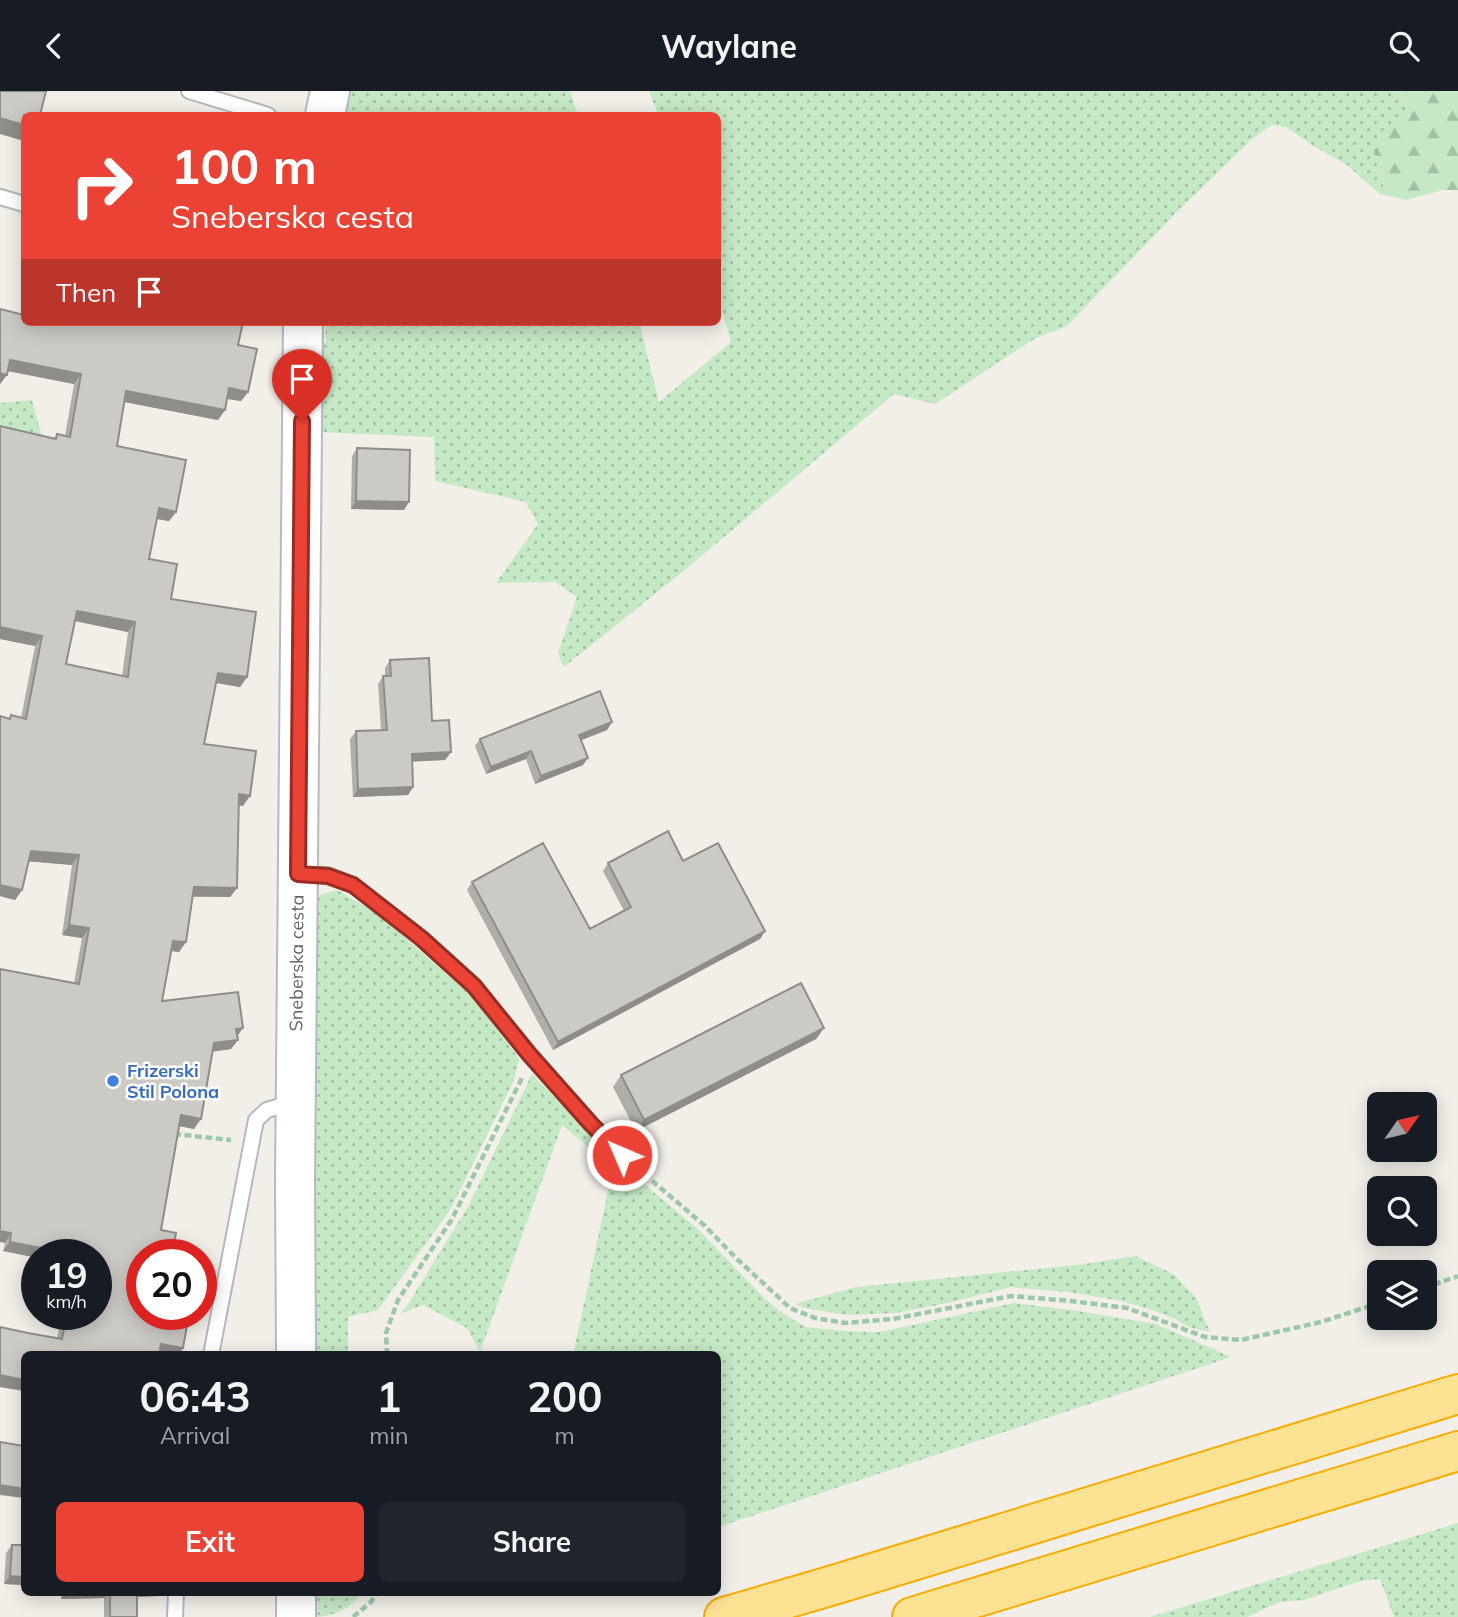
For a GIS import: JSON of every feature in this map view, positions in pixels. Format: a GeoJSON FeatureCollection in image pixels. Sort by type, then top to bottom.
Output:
{"type":"FeatureCollection","features":[{"type":"Feature","properties":{"kind":"highway"},"geometry":{"type":"LineString","coordinates":[[724,1617],[1458,1394]]}},
{"type":"Feature","properties":{"kind":"highway"},"geometry":{"type":"LineString","coordinates":[[912,1617],[1458,1451]]}},
{"type":"Feature","properties":{"kind":"street"},"geometry":{"type":"LineString","coordinates":[[326,112],[330,91]]}},
{"type":"Feature","properties":{"kind":"street","name":"Sneberska cesta"},"geometry":{"type":"LineString","coordinates":[[296,1351],[303,326]]}},
{"type":"Feature","properties":{"kind":"street"},"geometry":{"type":"LineString","coordinates":[[296,1596],[296,1617]]}},
{"type":"Feature","properties":{"kind":"lane"},"geometry":{"type":"LineString","coordinates":[[189,91],[258,112]]}},
{"type":"Feature","properties":{"kind":"lane"},"geometry":{"type":"LineString","coordinates":[[0,197],[21,203]]}},
{"type":"Feature","properties":{"kind":"lane"},"geometry":{"type":"LineString","coordinates":[[298,874],[328,876],[353,885],[421,938],[474,986],[529,1054],[622,1155]]}},
{"type":"Feature","properties":{"kind":"lane"},"geometry":{"type":"LineString","coordinates":[[212,1351],[256,1120],[263,1112],[297,1102]]}},
{"type":"Feature","properties":{"kind":"lane"},"geometry":{"type":"LineString","coordinates":[[175,1617],[176,1596]]}},
{"type":"Feature","properties":{"kind":"path"},"geometry":{"type":"LineString","coordinates":[[387,1351],[386,1333],[398,1300],[452,1219],[520,1084],[529,1054]]}},
{"type":"Feature","properties":{"kind":"path"},"geometry":{"type":"LineString","coordinates":[[163,1133],[253,1142]]}},
{"type":"Feature","properties":{"kind":"path"},"geometry":{"type":"LineString","coordinates":[[622,1155],[704,1225],[790,1308],[815,1318],[845,1323],[893,1319],[1011,1296],[1127,1308],[1205,1337],[1241,1340],[1321,1322],[1367,1307]]}},
{"type":"Feature","properties":{"kind":"path"},"geometry":{"type":"LineString","coordinates":[[1437,1283],[1458,1276]]}},
{"type":"Feature","properties":{"kind":"path"},"geometry":{"type":"LineString","coordinates":[[353,1617],[375,1596]]}},
{"type":"Feature","properties":{"kind":"green space"},"geometry":{"type":"Polygon","coordinates":[[[344,91],[570,91],[577,112],[340,112],[344,91]]]}},
{"type":"Feature","properties":{"kind":"green space"},"geometry":{"type":"Polygon","coordinates":[[[649,91],[1397,91],[1401,94],[1410,118],[1374,153],[1386,195],[1380,194],[1347,165],[1286,127],[1272,125],[1252,139],[1176,213],[1067,326],[1034,339],[935,404],[894,394],[686,569],[564,667],[558,653],[577,597],[555,582],[496,583],[538,524],[526,502],[435,481],[434,437],[316,432],[317,344],[326,342],[326,326],[640,326],[659,402],[731,342],[721,307],[721,112],[657,112],[649,91]]]}},
{"type":"Feature","properties":{"kind":"green space"},"geometry":{"type":"Polygon","coordinates":[[[1397,91],[1458,91],[1458,190],[1443,190],[1406,200],[1386,195],[1374,153],[1384,129],[1410,118],[1401,94],[1397,91]]]}},
{"type":"Feature","properties":{"kind":"green space"},"geometry":{"type":"Polygon","coordinates":[[[32,400],[43,441],[0,431],[0,403],[32,400]]]}},
{"type":"Feature","properties":{"kind":"green space"},"geometry":{"type":"Polygon","coordinates":[[[337,890],[378,914],[467,992],[519,1059],[514,1080],[450,1210],[378,1310],[348,1317],[348,1351],[310,1351],[313,900],[337,890]]]}},
{"type":"Feature","properties":{"kind":"green space"},"geometry":{"type":"Polygon","coordinates":[[[532,1074],[621,1165],[700,1231],[763,1297],[782,1313],[806,1327],[880,1332],[1014,1303],[1156,1324],[1231,1357],[721,1526],[721,1351],[574,1350],[613,1168],[562,1125],[480,1351],[467,1328],[423,1305],[400,1314],[470,1203],[532,1074]]]}},
{"type":"Feature","properties":{"kind":"green space"},"geometry":{"type":"Polygon","coordinates":[[[1135,1256],[1175,1275],[1196,1298],[1210,1332],[1188,1327],[1155,1311],[1121,1301],[1069,1292],[1011,1287],[896,1313],[847,1315],[795,1304],[856,1287],[1077,1265],[1135,1256]]]}},
{"type":"Feature","properties":{"kind":"green space"},"geometry":{"type":"Polygon","coordinates":[[[1458,1523],[1458,1617],[1394,1617],[1380,1579],[1360,1581],[1304,1600],[1279,1602],[1247,1617],[1150,1617],[1458,1523]]]}},
{"type":"Feature","properties":{"kind":"green space"},"geometry":{"type":"Polygon","coordinates":[[[314,1596],[360,1596],[341,1611],[314,1617],[314,1596]]]}},
{"type":"Feature","properties":{"kind":"building"},"geometry":{"type":"Polygon","coordinates":[[[0,91],[46,91],[41,112],[21,112],[21,124],[0,118],[0,91]]]}},
{"type":"Feature","properties":{"kind":"building"},"geometry":{"type":"Polygon","coordinates":[[[0,309],[21,314],[21,326],[242,326],[238,345],[257,349],[248,392],[229,388],[225,410],[126,391],[117,446],[186,460],[176,512],[159,508],[149,559],[177,564],[171,599],[256,612],[247,677],[218,673],[204,744],[256,751],[250,796],[239,794],[237,888],[194,887],[186,942],[173,941],[162,1001],[238,992],[243,1028],[236,1029],[238,1040],[214,1043],[201,1119],[181,1115],[161,1230],[176,1233],[175,1239],[126,1239],[126,1330],[186,1330],[183,1348],[161,1344],[160,1351],[21,1351],[21,1379],[0,1375],[0,1327],[62,1339],[64,1330],[112,1330],[112,1239],[21,1239],[21,1244],[10,1242],[11,1233],[0,1231],[0,969],[79,984],[89,928],[69,925],[79,855],[31,851],[22,890],[0,885],[0,716],[10,719],[11,715],[26,719],[42,636],[0,627],[0,426],[56,439],[57,434],[70,437],[81,374],[10,360],[7,375],[0,373],[0,309]],[[77,611],[66,664],[128,677],[135,622],[77,611]]]}},
{"type":"Feature","properties":{"kind":"building"},"geometry":{"type":"Polygon","coordinates":[[[357,448],[410,450],[409,502],[356,501],[357,448]]]}},
{"type":"Feature","properties":{"kind":"building"},"geometry":{"type":"Polygon","coordinates":[[[429,658],[432,721],[449,720],[451,752],[412,754],[413,787],[358,789],[356,731],[387,730],[383,676],[391,676],[390,660],[429,658]]]}},
{"type":"Feature","properties":{"kind":"building"},"geometry":{"type":"Polygon","coordinates":[[[600,691],[612,722],[579,735],[588,758],[541,776],[531,751],[491,767],[480,739],[600,691]]]}},
{"type":"Feature","properties":{"kind":"building"},"geometry":{"type":"Polygon","coordinates":[[[668,831],[683,861],[718,843],[765,931],[558,1042],[472,882],[543,843],[590,929],[631,907],[608,863],[668,831]]]}},
{"type":"Feature","properties":{"kind":"building"},"geometry":{"type":"Polygon","coordinates":[[[801,983],[824,1028],[644,1120],[621,1075],[801,983]]]}},
{"type":"Feature","properties":{"kind":"building"},"geometry":{"type":"Polygon","coordinates":[[[0,1442],[21,1446],[21,1488],[0,1485],[0,1442]]]}},
{"type":"Feature","properties":{"kind":"building"},"geometry":{"type":"Polygon","coordinates":[[[12,1545],[21,1545],[21,1577],[10,1576],[12,1545]]]}},
{"type":"Feature","properties":{"kind":"building"},"geometry":{"type":"Polygon","coordinates":[[[110,1596],[137,1596],[137,1617],[110,1617],[110,1596]]]}},
{"type":"Feature","properties":{"kind":"place","name":"Frizerski Stil Polona"},"geometry":{"type":"Point","coordinates":[113,1081]}},
{"type":"Feature","properties":{"kind":"route"},"geometry":{"type":"LineString","coordinates":[[302,421],[298,874],[328,876],[353,885],[421,938],[474,986],[529,1054],[622,1155]]}}]}
